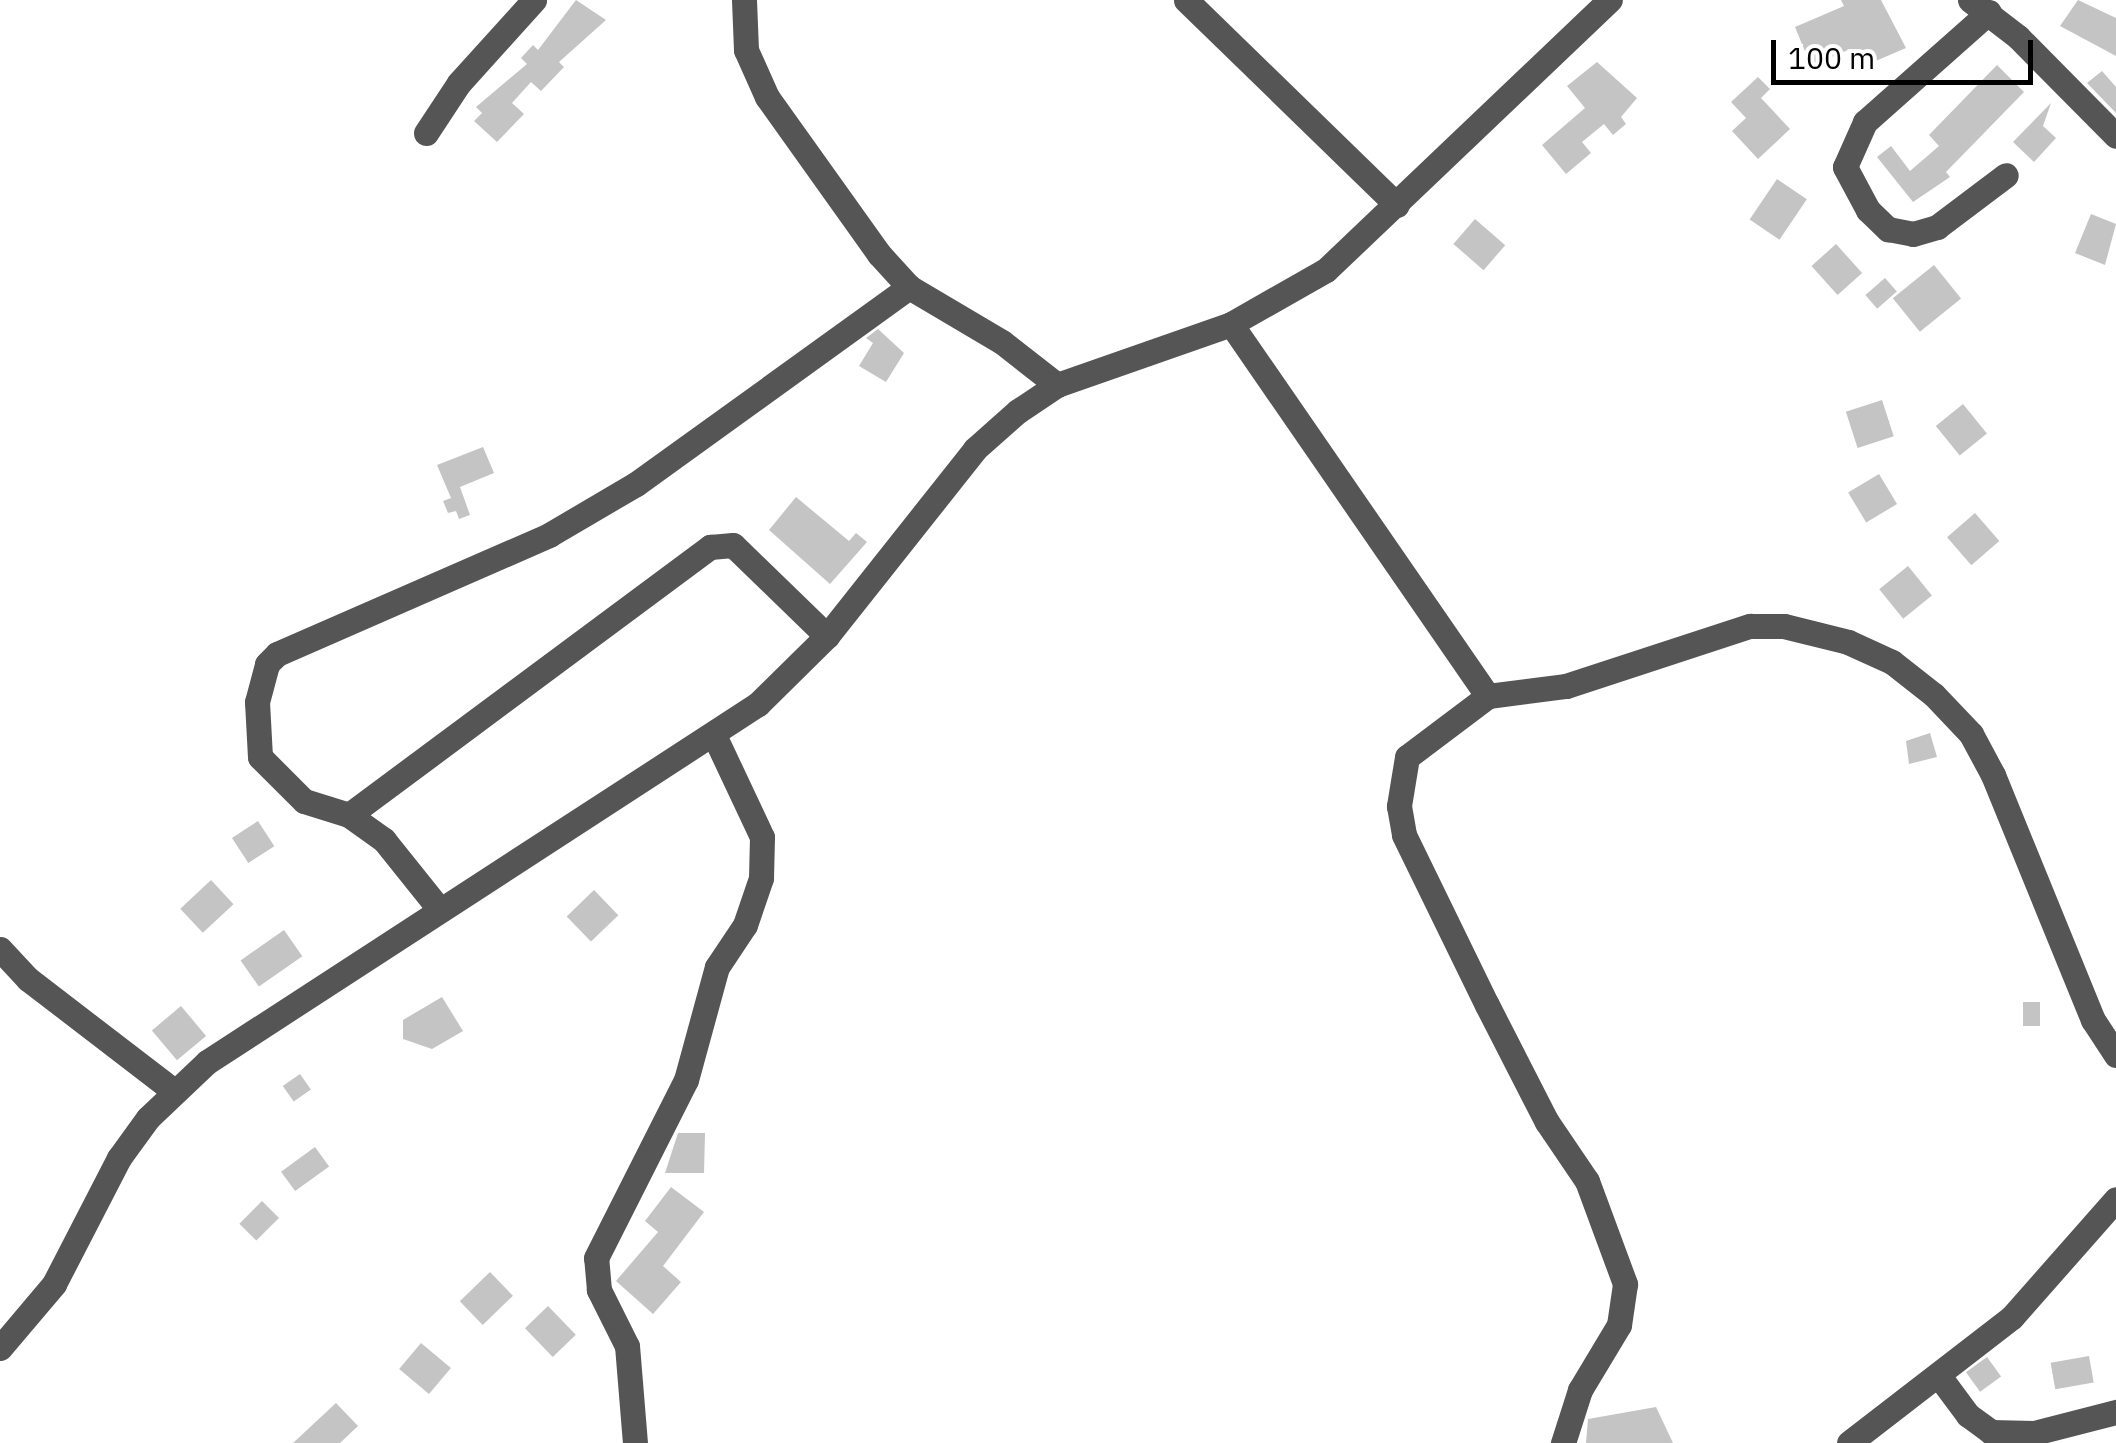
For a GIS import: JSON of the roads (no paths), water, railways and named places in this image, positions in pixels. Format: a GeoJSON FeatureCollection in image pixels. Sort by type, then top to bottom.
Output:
{"type":"FeatureCollection","features":[{"type":"Feature","properties":{"kind":"street"},"geometry":{"type":"LineString","coordinates":[[426,133],[459,83],[534,0]]}},
{"type":"Feature","properties":{"kind":"street"},"geometry":{"type":"LineString","coordinates":[[744,0],[746,50],[767,97],[851,218],[909,287],[1002,342],[1057,384]]}},
{"type":"Feature","properties":{"kind":"street"},"geometry":{"type":"LineString","coordinates":[[1186,0],[1397,205]]}},
{"type":"Feature","properties":{"kind":"street"},"geometry":{"type":"LineString","coordinates":[[0,1348],[54,1284],[118,1158],[174,1092],[207,1062],[714,735],[791,676],[828,636],[975,449],[1057,384],[1232,324],[1326,270],[1608,1]]}},
{"type":"Feature","properties":{"kind":"street"},"geometry":{"type":"LineString","coordinates":[[2006,175],[1937,227],[1913,234],[1888,229],[1868,210],[1845,168],[1865,122],[1980,6],[2116,136]]}},
{"type":"Feature","properties":{"kind":"street"},"geometry":{"type":"LineString","coordinates":[[440,910],[404,859],[348,815],[304,801],[260,757],[259,684],[277,654],[550,535],[636,484],[909,287]]}},
{"type":"Feature","properties":{"kind":"street"},"geometry":{"type":"LineString","coordinates":[[1232,324],[1488,696]]}},
{"type":"Feature","properties":{"kind":"street"},"geometry":{"type":"LineString","coordinates":[[348,815],[710,547],[733,544],[828,636]]}},
{"type":"Feature","properties":{"kind":"street"},"geometry":{"type":"LineString","coordinates":[[1564,1443],[1580,1390],[1619,1324],[1625,1284],[1586,1180],[1547,1122],[1487,1005],[1404,835],[1399,806],[1407,757],[1488,696],[1566,686],[1750,626],[1784,626],[1848,642],[1892,662],[1972,734],[2093,1020],[2116,1055]]}},
{"type":"Feature","properties":{"kind":"street"},"geometry":{"type":"LineString","coordinates":[[635,1443],[626,1346],[598,1290],[596,1258],[686,1080],[717,967],[744,925],[761,878],[762,837],[714,735]]}},
{"type":"Feature","properties":{"kind":"street"},"geometry":{"type":"LineString","coordinates":[[0,949],[28,979],[174,1092]]}},
{"type":"Feature","properties":{"kind":"street"},"geometry":{"type":"LineString","coordinates":[[1849,1443],[2012,1317],[2116,1199]]}},
{"type":"Feature","properties":{"kind":"street"},"geometry":{"type":"LineString","coordinates":[[1938,1376],[1968,1415],[1991,1432],[2034,1433],[2116,1412]]}}]}
